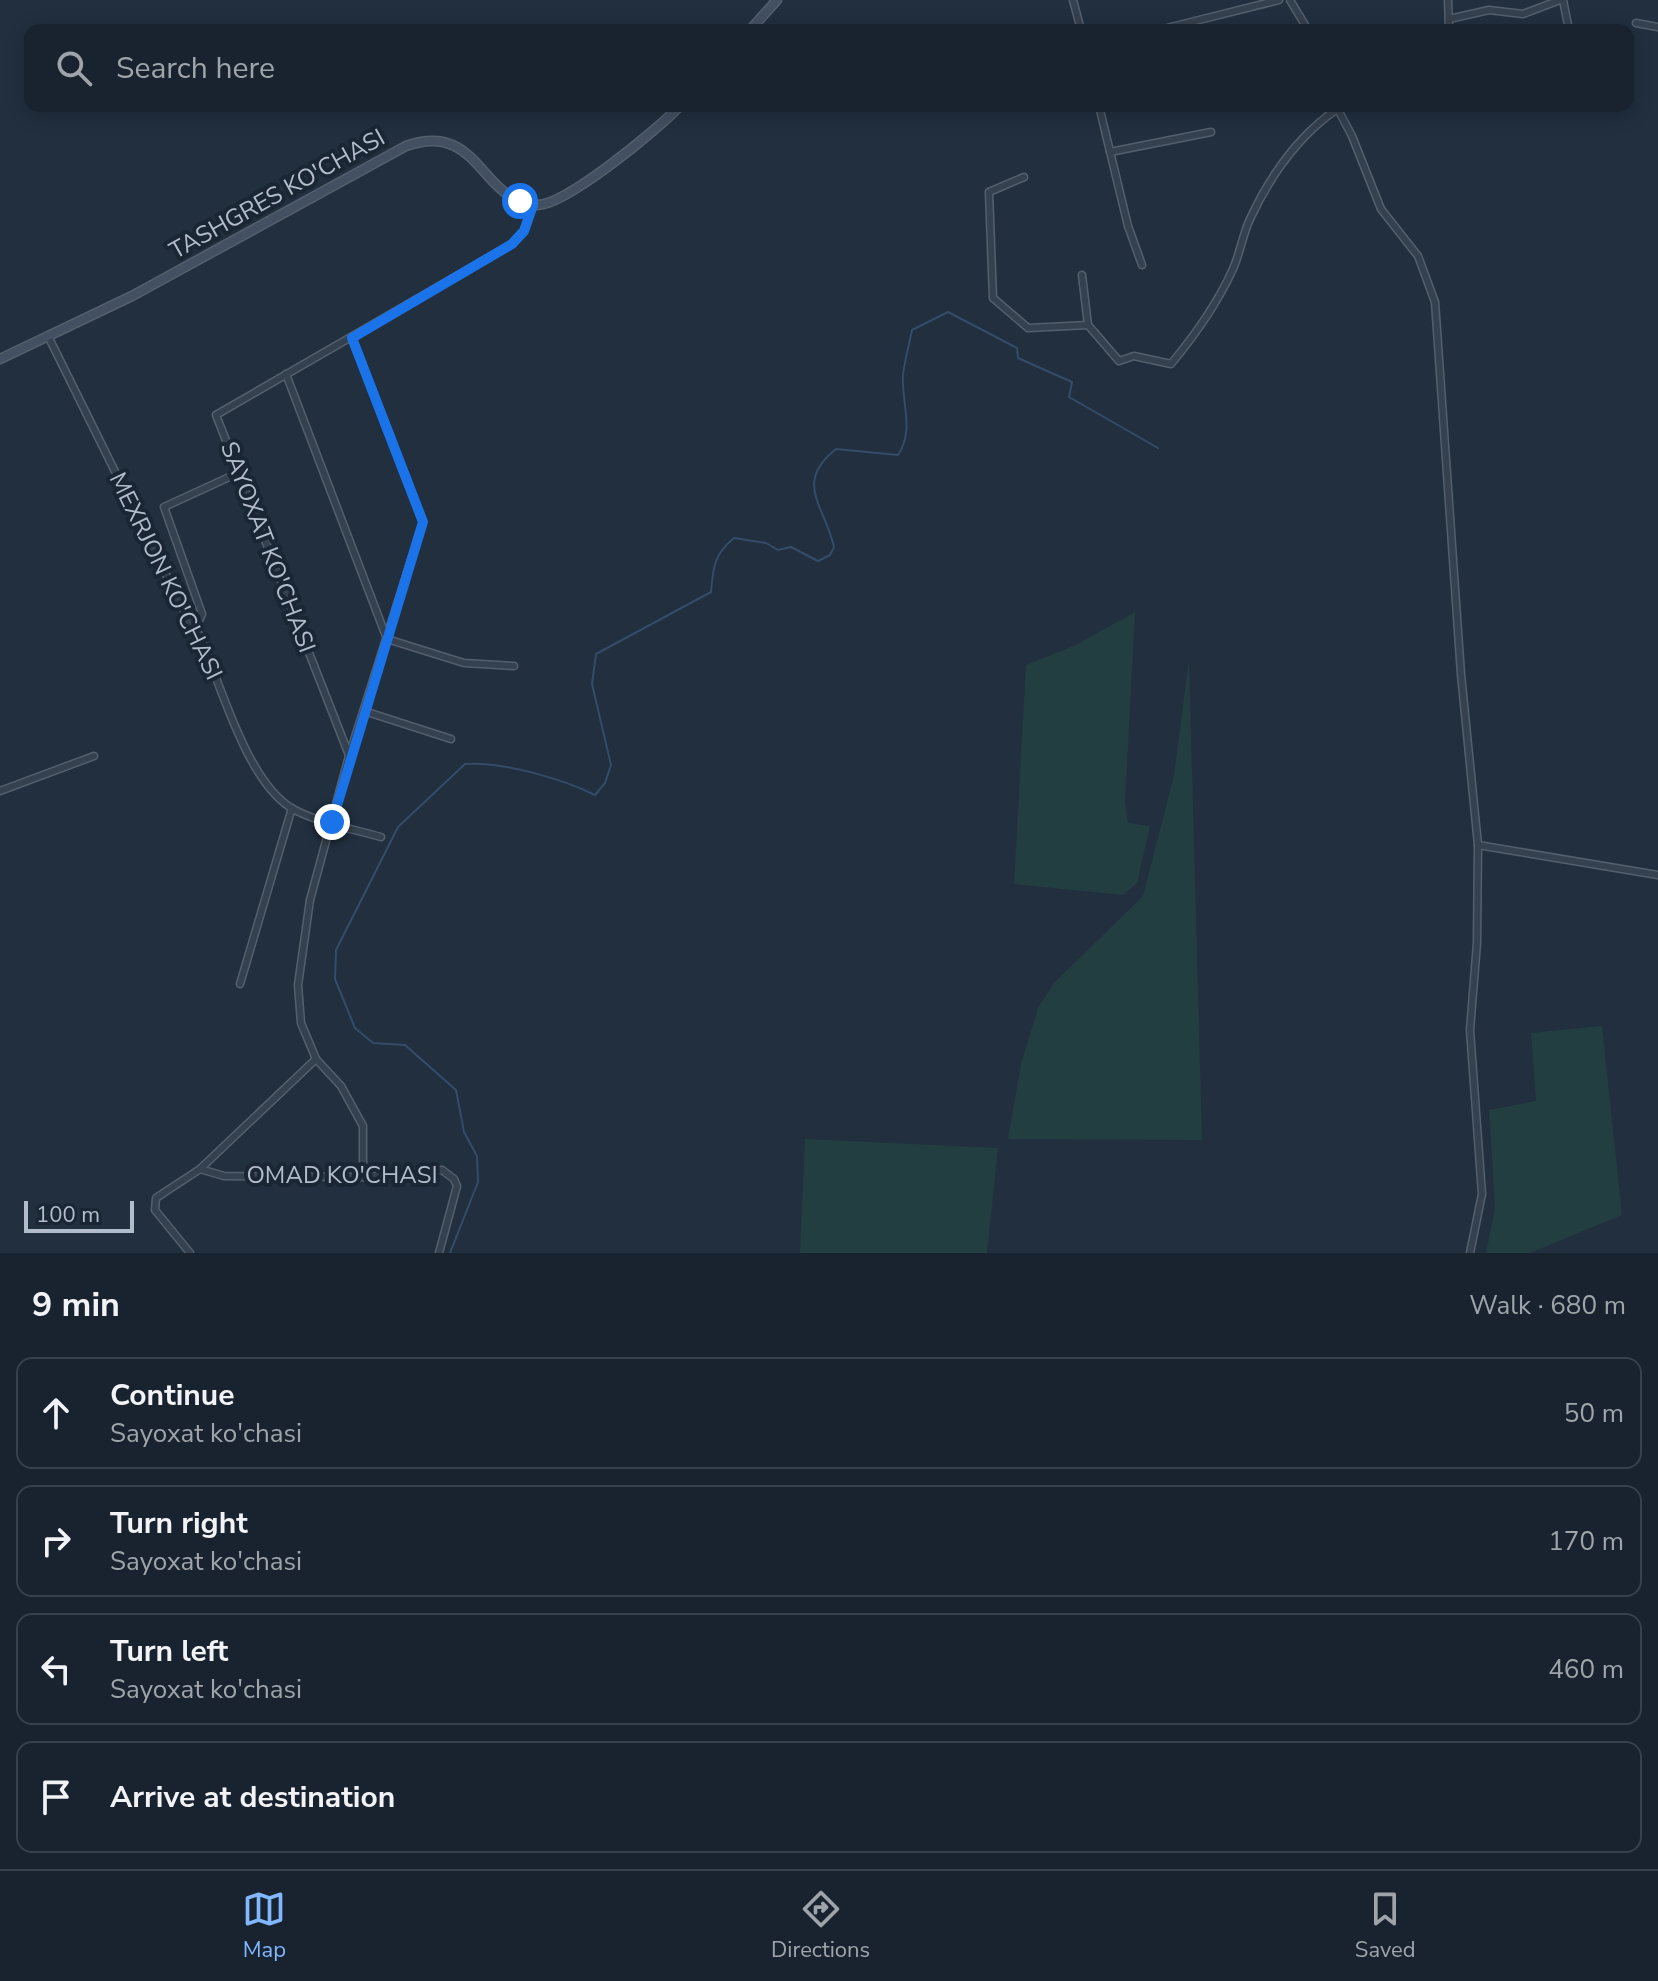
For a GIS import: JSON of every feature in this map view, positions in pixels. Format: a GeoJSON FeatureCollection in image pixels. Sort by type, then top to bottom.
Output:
{"type":"FeatureCollection","features":[{"type":"Feature","properties":{"kind":"main road"},"geometry":{"type":"LineString","coordinates":[[755,24],[777,0]]}},
{"type":"Feature","properties":{"kind":"main road"},"geometry":{"type":"LineString","coordinates":[[533,205],[551,203],[568,194],[672,112]]}},
{"type":"Feature","properties":{"kind":"main road","name":"TASHGRES KO'CHASI"},"geometry":{"type":"LineString","coordinates":[[0,359],[49,338],[416,142],[436,140],[455,145],[509,195],[533,205]]}},
{"type":"Feature","properties":{"kind":"street"},"geometry":{"type":"LineString","coordinates":[[1073,0],[1079,24]]}},
{"type":"Feature","properties":{"kind":"street"},"geometry":{"type":"LineString","coordinates":[[1183,24],[1279,0]]}},
{"type":"Feature","properties":{"kind":"street"},"geometry":{"type":"LineString","coordinates":[[1290,0],[1304,24]]}},
{"type":"Feature","properties":{"kind":"street"},"geometry":{"type":"LineString","coordinates":[[1448,0],[1449,24]]}},
{"type":"Feature","properties":{"kind":"street"},"geometry":{"type":"LineString","coordinates":[[1449,19],[1489,10],[1523,14],[1562,0],[1568,24]]}},
{"type":"Feature","properties":{"kind":"street"},"geometry":{"type":"LineString","coordinates":[[1636,23],[1658,27]]}},
{"type":"Feature","properties":{"kind":"street"},"geometry":{"type":"LineString","coordinates":[[1100,112],[1128,226],[1142,265]]}},
{"type":"Feature","properties":{"kind":"street"},"geometry":{"type":"LineString","coordinates":[[1082,275],[1088,325],[1119,361],[1134,356],[1171,364],[1204,324],[1233,269],[1250,220],[1279,167],[1313,125],[1330,112]]}},
{"type":"Feature","properties":{"kind":"street"},"geometry":{"type":"LineString","coordinates":[[1339,112],[1352,136],[1381,209],[1418,256],[1435,302],[1460,665],[1478,845],[1477,943],[1470,1030],[1482,1194],[1470,1253]]}},
{"type":"Feature","properties":{"kind":"street"},"geometry":{"type":"LineString","coordinates":[[1110,152],[1211,132]]}},
{"type":"Feature","properties":{"kind":"street"},"geometry":{"type":"LineString","coordinates":[[1024,177],[989,192],[993,298],[1028,328],[1088,325]]}},
{"type":"Feature","properties":{"kind":"street","name":"SAYOXAT KO'CHASI"},"geometry":{"type":"LineString","coordinates":[[349,756],[216,415],[512,244],[524,231],[533,205]]}},
{"type":"Feature","properties":{"kind":"street","name":"MEXRJON KO'CHASI"},"geometry":{"type":"LineString","coordinates":[[49,338],[195,629],[248,751],[268,785],[292,808],[381,837]]}},
{"type":"Feature","properties":{"kind":"street"},"geometry":{"type":"LineString","coordinates":[[352,338],[423,522],[349,756],[310,900],[298,985],[301,1023],[316,1059],[341,1086],[363,1126],[363,1177]]}},
{"type":"Feature","properties":{"kind":"street"},"geometry":{"type":"LineString","coordinates":[[286,374],[387,639]]}},
{"type":"Feature","properties":{"kind":"street"},"geometry":{"type":"LineString","coordinates":[[195,629],[202,614],[164,507],[238,473]]}},
{"type":"Feature","properties":{"kind":"street"},"geometry":{"type":"LineString","coordinates":[[387,639],[464,663],[514,666]]}},
{"type":"Feature","properties":{"kind":"street"},"geometry":{"type":"LineString","coordinates":[[364,711],[451,739]]}},
{"type":"Feature","properties":{"kind":"street"},"geometry":{"type":"LineString","coordinates":[[0,791],[94,756]]}},
{"type":"Feature","properties":{"kind":"street"},"geometry":{"type":"LineString","coordinates":[[240,984],[292,808]]}},
{"type":"Feature","properties":{"kind":"street"},"geometry":{"type":"LineString","coordinates":[[1478,845],[1658,875]]}},
{"type":"Feature","properties":{"kind":"street","name":"OMAD KO'CHASI"},"geometry":{"type":"LineString","coordinates":[[190,1253],[155,1210],[156,1198],[200,1169],[316,1059]]}},
{"type":"Feature","properties":{"kind":"street","name":"OMAD KO'CHASI"},"geometry":{"type":"LineString","coordinates":[[200,1169],[224,1176],[363,1177],[442,1170],[454,1179],[452,1210],[439,1253]]}},
{"type":"Feature","properties":{"kind":"green space"},"geometry":{"type":"Polygon","coordinates":[[[1135,612],[1125,802],[1128,823],[1150,826],[1137,883],[1123,895],[1014,884],[1026,665],[1074,646],[1135,612]]]}},
{"type":"Feature","properties":{"kind":"green space"},"geometry":{"type":"Polygon","coordinates":[[[1189,659],[1202,1140],[1008,1139],[1021,1064],[1038,1008],[1054,983],[1143,896],[1174,775],[1189,659]]]}},
{"type":"Feature","properties":{"kind":"green space"},"geometry":{"type":"Polygon","coordinates":[[[1602,1026],[1622,1215],[1530,1253],[1486,1253],[1495,1208],[1489,1110],[1536,1101],[1531,1033],[1602,1026]]]}},
{"type":"Feature","properties":{"kind":"green space"},"geometry":{"type":"Polygon","coordinates":[[[805,1139],[998,1148],[987,1253],[800,1253],[805,1139]]]}},
{"type":"Feature","properties":{"kind":"waterway"},"geometry":{"type":"LineString","coordinates":[[450,1253],[478,1182],[477,1156],[464,1132],[456,1090],[405,1045],[373,1043],[355,1028],[335,979],[336,950],[398,827],[465,764],[496,765],[532,772],[595,795],[605,783],[611,765],[592,684],[596,654],[711,592],[716,562],[734,538],[766,543],[778,550],[791,547],[818,561],[830,555],[834,547],[816,495],[816,473],[836,449],[898,455],[906,436],[903,374],[912,330],[948,312],[1017,348],[1018,358],[1072,382],[1069,397],[1158,448]]}},
{"type":"Feature","properties":{"kind":"route"},"geometry":{"type":"LineString","coordinates":[[332,822],[349,756],[423,522],[352,338],[512,244],[524,231],[533,205],[520,201]]}}]}
